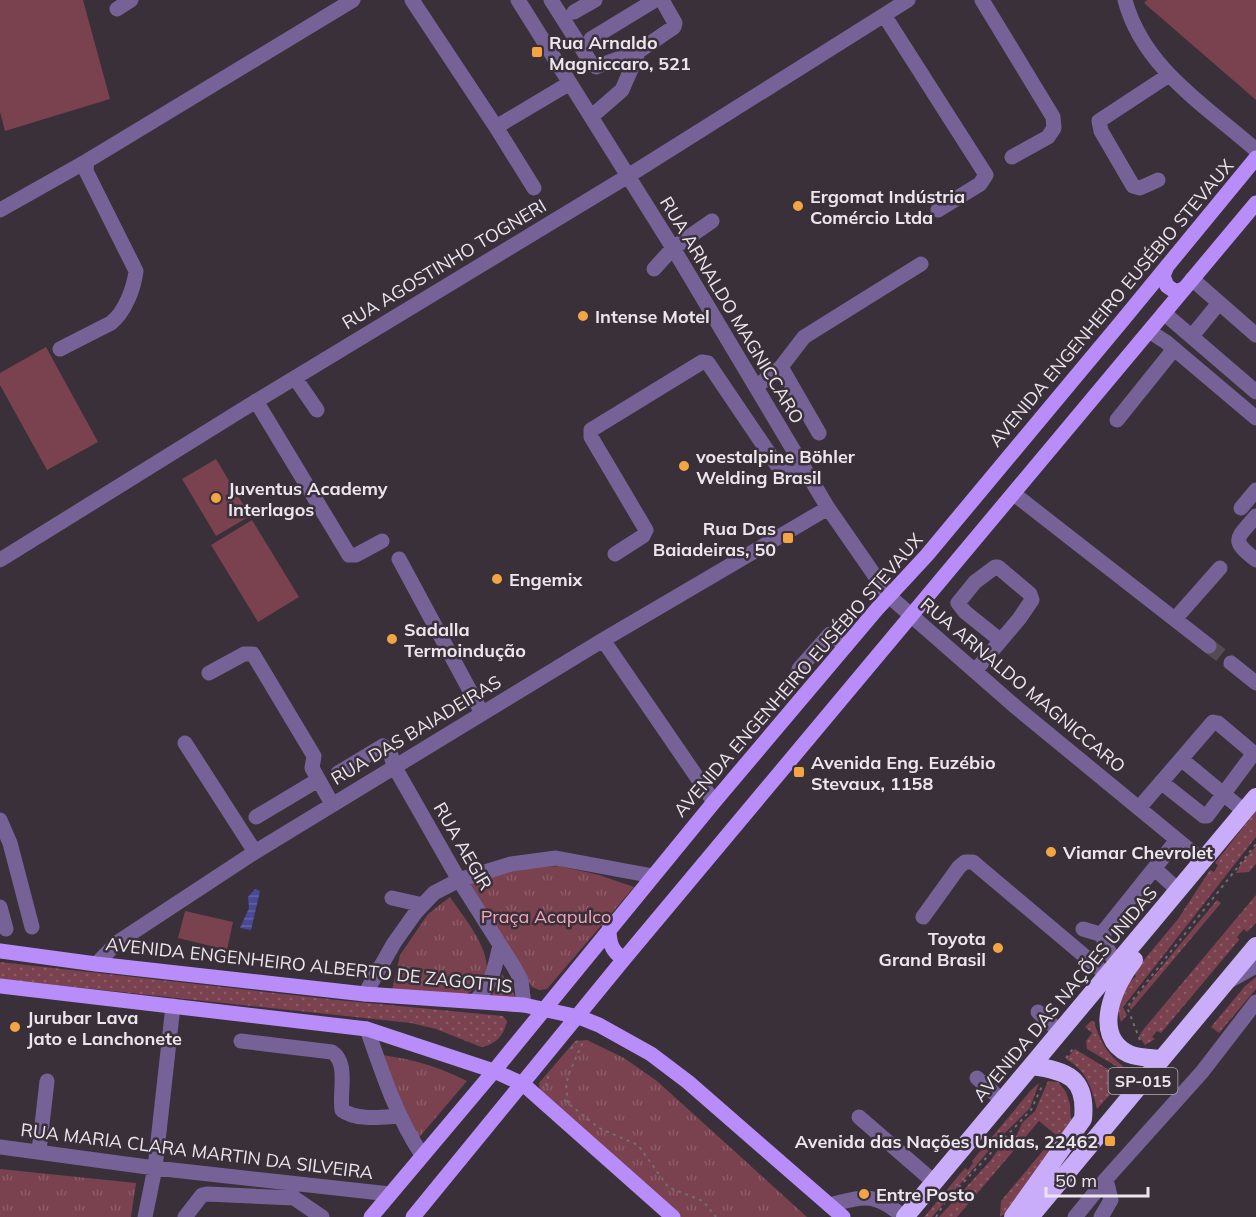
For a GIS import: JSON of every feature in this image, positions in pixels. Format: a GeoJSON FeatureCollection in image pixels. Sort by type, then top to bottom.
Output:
{"type":"FeatureCollection","features":[{"type":"Feature","properties":{"kind":"highway","name":"AVENIDA DAS NAÇÕES UNIDAS"},"geometry":{"type":"LineString","coordinates":[[905,1217],[1250,804]]}},
{"type":"Feature","properties":{"kind":"highway"},"geometry":{"type":"LineString","coordinates":[[1162,1059],[1127,1053],[1116,1044],[1108,1022],[1113,996],[1124,972],[1174,912],[1183,884]]}},
{"type":"Feature","properties":{"kind":"highway","name":"SP-015"},"geometry":{"type":"LineString","coordinates":[[1030,1217],[1256,946]]}},
{"type":"Feature","properties":{"kind":"highway"},"geometry":{"type":"LineString","coordinates":[[1013,1217],[1083,1119],[1084,1104],[1081,1089],[1073,1079],[1055,1070],[1032,1066]]}},
{"type":"Feature","properties":{"kind":"main road","name":"AVENIDA ENGENHEIRO EUSÉBIO STEVAUX"},"geometry":{"type":"LineString","coordinates":[[370,1217],[494,1071],[714,802],[889,596],[927,555],[1256,158]]}},
{"type":"Feature","properties":{"kind":"main road"},"geometry":{"type":"LineString","coordinates":[[413,1217],[562,1034],[579,1017],[624,959],[1164,313],[1254,209]]}},
{"type":"Feature","properties":{"kind":"main road"},"geometry":{"type":"LineString","coordinates":[[1167,266],[1163,276],[1167,286],[1176,292],[1189,284]]}},
{"type":"Feature","properties":{"kind":"main road"},"geometry":{"type":"LineString","coordinates":[[1122,321],[1132,316],[1140,319],[1146,335]]}},
{"type":"Feature","properties":{"kind":"main road"},"geometry":{"type":"LineString","coordinates":[[609,929],[611,946],[624,959]]}},
{"type":"Feature","properties":{"kind":"main road","name":"AVENIDA ENGENHEIRO ALBERTO DE ZAGOTTIS"},"geometry":{"type":"LineString","coordinates":[[0,951],[365,994],[524,1005],[579,1017],[599,1025],[660,1061],[688,1082],[843,1217]]}},
{"type":"Feature","properties":{"kind":"main road"},"geometry":{"type":"LineString","coordinates":[[0,986],[367,1029],[494,1071],[523,1084],[663,1214]]}},
{"type":"Feature","properties":{"kind":"street"},"geometry":{"type":"LineString","coordinates":[[117,9],[131,0]]}},
{"type":"Feature","properties":{"kind":"street"},"geometry":{"type":"LineString","coordinates":[[0,210],[87,161],[353,0]]}},
{"type":"Feature","properties":{"kind":"street"},"geometry":{"type":"LineString","coordinates":[[412,0],[534,188]]}},
{"type":"Feature","properties":{"kind":"street","name":"RUA ARNALDO MAGNICCARO"},"geometry":{"type":"LineString","coordinates":[[518,0],[673,248],[828,508],[889,596],[1017,708],[1203,861]]}},
{"type":"Feature","properties":{"kind":"street"},"geometry":{"type":"LineString","coordinates":[[551,0],[591,63],[596,67],[639,51],[674,27],[675,22],[662,0]]}},
{"type":"Feature","properties":{"kind":"street"},"geometry":{"type":"LineString","coordinates":[[574,12],[595,0]]}},
{"type":"Feature","properties":{"kind":"street"},"geometry":{"type":"LineString","coordinates":[[591,39],[655,0]]}},
{"type":"Feature","properties":{"kind":"street"},"geometry":{"type":"LineString","coordinates":[[981,0],[1053,117],[1054,128],[1048,136],[1012,158]]}},
{"type":"Feature","properties":{"kind":"street"},"geometry":{"type":"LineString","coordinates":[[1125,0],[1130,18],[1144,45],[1169,75],[1256,150]]}},
{"type":"Feature","properties":{"kind":"street"},"geometry":{"type":"LineString","coordinates":[[895,5],[986,175],[980,184],[938,210]]}},
{"type":"Feature","properties":{"kind":"street","name":"RUA AGOSTINHO TOGNERI"},"geometry":{"type":"LineString","coordinates":[[0,560],[256,401],[628,176],[895,5]]}},
{"type":"Feature","properties":{"kind":"street"},"geometry":{"type":"LineString","coordinates":[[591,117],[622,90],[639,51]]}},
{"type":"Feature","properties":{"kind":"street"},"geometry":{"type":"LineString","coordinates":[[1158,180],[1140,188],[1133,186],[1101,131],[1099,121],[1169,75]]}},
{"type":"Feature","properties":{"kind":"street"},"geometry":{"type":"LineString","coordinates":[[496,127],[570,83]]}},
{"type":"Feature","properties":{"kind":"street"},"geometry":{"type":"LineString","coordinates":[[60,349],[118,318],[135,282],[136,271],[86,171],[87,161]]}},
{"type":"Feature","properties":{"kind":"street"},"geometry":{"type":"LineString","coordinates":[[654,269],[673,248],[712,221]]}},
{"type":"Feature","properties":{"kind":"street"},"geometry":{"type":"LineString","coordinates":[[756,387],[781,367],[804,337],[921,264]]}},
{"type":"Feature","properties":{"kind":"street"},"geometry":{"type":"LineString","coordinates":[[1189,284],[1219,303],[1256,335]]}},
{"type":"Feature","properties":{"kind":"street"},"geometry":{"type":"LineString","coordinates":[[1192,336],[1219,303]]}},
{"type":"Feature","properties":{"kind":"street"},"geometry":{"type":"LineString","coordinates":[[1164,313],[1256,392]]}},
{"type":"Feature","properties":{"kind":"street"},"geometry":{"type":"LineString","coordinates":[[1146,335],[1174,349],[1256,418]]}},
{"type":"Feature","properties":{"kind":"street"},"geometry":{"type":"LineString","coordinates":[[1117,420],[1174,349]]}},
{"type":"Feature","properties":{"kind":"street"},"geometry":{"type":"LineString","coordinates":[[615,554],[643,536],[646,530],[591,437],[591,430],[702,362],[708,363],[777,465],[788,473],[808,474]]}},
{"type":"Feature","properties":{"kind":"street"},"geometry":{"type":"LineString","coordinates":[[781,367],[819,433]]}},
{"type":"Feature","properties":{"kind":"street"},"geometry":{"type":"LineString","coordinates":[[295,378],[317,410]]}},
{"type":"Feature","properties":{"kind":"street"},"geometry":{"type":"LineString","coordinates":[[256,401],[349,555],[356,555],[382,542]]}},
{"type":"Feature","properties":{"kind":"street"},"geometry":{"type":"LineString","coordinates":[[1241,508],[1256,490]]}},
{"type":"Feature","properties":{"kind":"street"},"geometry":{"type":"LineString","coordinates":[[1014,494],[1209,646]]}},
{"type":"Feature","properties":{"kind":"street","name":"RUA DAS BAIADEIRAS"},"geometry":{"type":"LineString","coordinates":[[96,964],[118,942],[332,804],[603,640],[828,508]]}},
{"type":"Feature","properties":{"kind":"street"},"geometry":{"type":"LineString","coordinates":[[1256,516],[1238,537],[1238,542],[1256,560]]}},
{"type":"Feature","properties":{"kind":"street"},"geometry":{"type":"LineString","coordinates":[[399,559],[482,713]]}},
{"type":"Feature","properties":{"kind":"street"},"geometry":{"type":"LineString","coordinates":[[975,671],[1019,619],[1032,600],[1030,594],[998,567],[995,567],[975,582],[958,603],[965,612],[1000,640]]}},
{"type":"Feature","properties":{"kind":"street"},"geometry":{"type":"LineString","coordinates":[[1175,619],[1220,568]]}},
{"type":"Feature","properties":{"kind":"street"},"geometry":{"type":"LineString","coordinates":[[800,669],[830,634],[846,646]]}},
{"type":"Feature","properties":{"kind":"street"},"geometry":{"type":"LineString","coordinates":[[603,640],[714,802]]}},
{"type":"Feature","properties":{"kind":"street"},"geometry":{"type":"LineString","coordinates":[[209,673],[244,654],[253,654],[314,756],[312,768],[332,804]]}},
{"type":"Feature","properties":{"kind":"street"},"geometry":{"type":"LineString","coordinates":[[1231,663],[1253,676]]}},
{"type":"Feature","properties":{"kind":"street"},"geometry":{"type":"LineString","coordinates":[[1139,808],[1161,782],[1213,722],[1218,723],[1255,754],[1222,793],[1207,816],[1161,782]]}},
{"type":"Feature","properties":{"kind":"street"},"geometry":{"type":"LineString","coordinates":[[185,742],[255,852]]}},
{"type":"Feature","properties":{"kind":"street","name":"RUA AEGIR"},"geometry":{"type":"LineString","coordinates":[[338,773],[383,746],[390,752],[394,766],[459,880],[521,980],[524,1005]]}},
{"type":"Feature","properties":{"kind":"street"},"geometry":{"type":"LineString","coordinates":[[1181,759],[1222,793],[1250,804]]}},
{"type":"Feature","properties":{"kind":"street"},"geometry":{"type":"LineString","coordinates":[[256,817],[318,780]]}},
{"type":"Feature","properties":{"kind":"street"},"geometry":{"type":"LineString","coordinates":[[0,820],[10,843],[32,927]]}},
{"type":"Feature","properties":{"kind":"street"},"geometry":{"type":"LineString","coordinates":[[1112,970],[1104,942],[1104,932],[1177,840]]}},
{"type":"Feature","properties":{"kind":"street"},"geometry":{"type":"LineString","coordinates":[[365,994],[394,943],[423,904],[434,893],[459,880],[511,864],[556,858],[653,876]]}},
{"type":"Feature","properties":{"kind":"street"},"geometry":{"type":"LineString","coordinates":[[923,917],[958,867],[965,862],[973,862],[1112,970]]}},
{"type":"Feature","properties":{"kind":"street"},"geometry":{"type":"LineString","coordinates":[[1155,869],[1183,884]]}},
{"type":"Feature","properties":{"kind":"street"},"geometry":{"type":"LineString","coordinates":[[392,898],[423,904]]}},
{"type":"Feature","properties":{"kind":"street"},"geometry":{"type":"LineString","coordinates":[[0,907],[6,929]]}},
{"type":"Feature","properties":{"kind":"street"},"geometry":{"type":"LineString","coordinates":[[1083,928],[1103,936]]}},
{"type":"Feature","properties":{"kind":"street"},"geometry":{"type":"LineString","coordinates":[[475,1000],[483,993],[493,976],[500,945]]}},
{"type":"Feature","properties":{"kind":"street"},"geometry":{"type":"LineString","coordinates":[[1226,982],[1256,966]]}},
{"type":"Feature","properties":{"kind":"street"},"geometry":{"type":"LineString","coordinates":[[1075,1217],[1202,1072],[1256,1002]]}},
{"type":"Feature","properties":{"kind":"street"},"geometry":{"type":"LineString","coordinates":[[145,1217],[155,1168],[173,1006]]}},
{"type":"Feature","properties":{"kind":"street"},"geometry":{"type":"LineString","coordinates":[[1038,1012],[1060,1032]]}},
{"type":"Feature","properties":{"kind":"street"},"geometry":{"type":"LineString","coordinates":[[367,1029],[390,1094],[422,1155]]}},
{"type":"Feature","properties":{"kind":"street"},"geometry":{"type":"LineString","coordinates":[[241,1041],[332,1052],[338,1056],[341,1064],[342,1110],[347,1114],[369,1117],[400,1116]]}},
{"type":"Feature","properties":{"kind":"street"},"geometry":{"type":"LineString","coordinates":[[977,1078],[1003,1101]]}},
{"type":"Feature","properties":{"kind":"street"},"geometry":{"type":"LineString","coordinates":[[39,1151],[47,1081]]}},
{"type":"Feature","properties":{"kind":"street"},"geometry":{"type":"LineString","coordinates":[[859,1117],[934,1182]]}},
{"type":"Feature","properties":{"kind":"street","name":"RUA MARIA CLARA MARTIN DA SILVEIRA"},"geometry":{"type":"LineString","coordinates":[[0,1147],[155,1168],[390,1194]]}},
{"type":"Feature","properties":{"kind":"street"},"geometry":{"type":"LineString","coordinates":[[1101,1217],[1111,1200],[1106,1179]]}},
{"type":"Feature","properties":{"kind":"street"},"geometry":{"type":"LineString","coordinates":[[185,1217],[202,1195],[207,1194],[294,1198],[322,1217]]}},
{"type":"Feature","properties":{"kind":"street"},"geometry":{"type":"LineString","coordinates":[[829,1205],[867,1198],[886,1203],[905,1217]]}},
{"type":"Feature","properties":{"kind":"path"},"geometry":{"type":"LineString","coordinates":[[1134,1056],[1142,1041],[1137,1038],[1127,1007],[1256,844]]}},
{"type":"Feature","properties":{"kind":"path"},"geometry":{"type":"LineString","coordinates":[[562,1034],[582,1044],[566,1084],[568,1102]]}},
{"type":"Feature","properties":{"kind":"path"},"geometry":{"type":"LineString","coordinates":[[570,1049],[577,1041]]}},
{"type":"Feature","properties":{"kind":"path"},"geometry":{"type":"LineString","coordinates":[[936,1217],[945,1202],[1031,1110],[1044,1081],[1075,1046]]}},
{"type":"Feature","properties":{"kind":"path"},"geometry":{"type":"LineString","coordinates":[[546,1088],[550,1073]]}},
{"type":"Feature","properties":{"kind":"path"},"geometry":{"type":"LineString","coordinates":[[561,1098],[599,1128],[638,1145],[668,1187],[703,1201],[716,1217]]}},
{"type":"Feature","properties":{"kind":"green space"},"geometry":{"type":"Polygon","coordinates":[[[0,0],[83,0],[110,99],[5,131],[0,112],[0,0]]]}},
{"type":"Feature","properties":{"kind":"green space"},"geometry":{"type":"Polygon","coordinates":[[[1147,0],[1256,0],[1256,100],[1144,3],[1147,0]]]}},
{"type":"Feature","properties":{"kind":"green space"},"geometry":{"type":"Polygon","coordinates":[[[46,347],[98,442],[47,470],[0,385],[0,373],[46,347]]]}},
{"type":"Feature","properties":{"kind":"green space","name":"Juventus Academy Interlagos"},"geometry":{"type":"Polygon","coordinates":[[[216,459],[250,516],[216,536],[182,479],[216,459]]]}},
{"type":"Feature","properties":{"kind":"green space"},"geometry":{"type":"Polygon","coordinates":[[[252,520],[299,597],[258,622],[211,545],[252,520]]]}},
{"type":"Feature","properties":{"kind":"green space"},"geometry":{"type":"Polygon","coordinates":[[[1256,811],[1256,837],[1123,1007],[1127,1015],[1121,1022],[1119,1006],[1127,981],[1130,982],[1136,976],[1133,973],[1178,919],[1210,870],[1214,872],[1218,865],[1215,863],[1256,811]]]}},
{"type":"Feature","properties":{"kind":"green space"},"geometry":{"type":"Polygon","coordinates":[[[1256,846],[1256,864],[1249,872],[1236,873],[1241,864],[1256,846]]]}},
{"type":"Feature","properties":{"kind":"green space","name":"Praça Acapulco"},"geometry":{"type":"Polygon","coordinates":[[[560,866],[599,875],[634,887],[547,989],[539,990],[532,987],[470,884],[511,869],[560,866]]]}},
{"type":"Feature","properties":{"kind":"green space"},"geometry":{"type":"Polygon","coordinates":[[[1256,895],[1256,923],[1247,932],[1244,929],[1237,937],[1239,940],[1161,1033],[1157,1031],[1152,1037],[1155,1039],[1145,1045],[1139,1036],[1143,1030],[1256,895]]]}},
{"type":"Feature","properties":{"kind":"green space","name":"Praça Acapulco"},"geometry":{"type":"Polygon","coordinates":[[[450,897],[478,938],[483,951],[486,973],[481,983],[475,989],[462,995],[392,990],[400,955],[428,914],[450,897]]]}},
{"type":"Feature","properties":{"kind":"green space"},"geometry":{"type":"Polygon","coordinates":[[[1217,900],[1221,903],[1131,1010],[1129,1006],[1217,900]]]}},
{"type":"Feature","properties":{"kind":"green space"},"geometry":{"type":"Polygon","coordinates":[[[185,911],[233,922],[227,950],[178,938],[185,911]]]}},
{"type":"Feature","properties":{"kind":"green space"},"geometry":{"type":"Polygon","coordinates":[[[0,962],[337,1000],[503,1016],[507,1021],[504,1031],[498,1038],[491,1044],[481,1047],[436,1029],[411,1023],[0,979],[0,962]]]}},
{"type":"Feature","properties":{"kind":"green space"},"geometry":{"type":"Polygon","coordinates":[[[502,974],[518,1001],[488,1000],[499,984],[502,974]]]}},
{"type":"Feature","properties":{"kind":"green space"},"geometry":{"type":"Polygon","coordinates":[[[1256,977],[1256,989],[1219,1033],[1211,1027],[1245,986],[1256,977]]]}},
{"type":"Feature","properties":{"kind":"green space"},"geometry":{"type":"Polygon","coordinates":[[[1094,1021],[1098,1034],[1108,1051],[1123,1066],[1121,1069],[1087,1049],[1086,1041],[1092,1033],[1085,1027],[1094,1021]]]}},
{"type":"Feature","properties":{"kind":"green space"},"geometry":{"type":"Polygon","coordinates":[[[587,1040],[624,1058],[657,1081],[807,1217],[677,1217],[540,1095],[539,1083],[575,1041],[587,1040]]]}},
{"type":"Feature","properties":{"kind":"green space"},"geometry":{"type":"Polygon","coordinates":[[[1075,1049],[1124,1079],[1097,1109],[1087,1080],[1079,1068],[1066,1059],[1075,1049]]]}},
{"type":"Feature","properties":{"kind":"green space"},"geometry":{"type":"Polygon","coordinates":[[[382,1055],[426,1064],[467,1081],[416,1141],[382,1055]]]}},
{"type":"Feature","properties":{"kind":"green space"},"geometry":{"type":"Polygon","coordinates":[[[1048,1081],[1058,1082],[1066,1092],[1070,1104],[1071,1122],[1006,1213],[1000,1217],[1001,1201],[1056,1135],[1039,1121],[957,1217],[939,1217],[1000,1147],[1017,1135],[1022,1123],[1035,1111],[1048,1081]]]}},
{"type":"Feature","properties":{"kind":"green space"},"geometry":{"type":"Polygon","coordinates":[[[1039,1083],[1030,1108],[997,1141],[932,1217],[924,1217],[965,1168],[968,1170],[972,1161],[1039,1083]]]}},
{"type":"Feature","properties":{"kind":"green space"},"geometry":{"type":"Polygon","coordinates":[[[0,1169],[136,1183],[131,1217],[0,1217],[0,1169]]]}},
{"type":"Feature","properties":{"kind":"shaded area"},"geometry":{"type":"Polygon","coordinates":[[[255,889],[260,891],[251,930],[240,928],[249,908],[248,897],[255,889]]]}},
{"type":"Feature","properties":{"kind":"tunnel"},"geometry":{"type":"LineString","coordinates":[[1209,646],[1231,663]]}},
{"type":"Feature","properties":{"kind":"place","name":"Rua Arnaldo Magniccaro, 521"},"geometry":{"type":"Point","coordinates":[537,52]}},
{"type":"Feature","properties":{"kind":"place","name":"Ergomat Indústria Comércio Ltda"},"geometry":{"type":"Point","coordinates":[798,206]}},
{"type":"Feature","properties":{"kind":"place","name":"Intense Motel"},"geometry":{"type":"Point","coordinates":[583,316]}},
{"type":"Feature","properties":{"kind":"place","name":"voestalpine Böhler Welding Brasil"},"geometry":{"type":"Point","coordinates":[684,466]}},
{"type":"Feature","properties":{"kind":"place","name":"Juventus Academy Interlagos"},"geometry":{"type":"Point","coordinates":[216,498]}},
{"type":"Feature","properties":{"kind":"place","name":"Rua Das Baiadeiras, 50"},"geometry":{"type":"Point","coordinates":[788,538]}},
{"type":"Feature","properties":{"kind":"place","name":"Engemix"},"geometry":{"type":"Point","coordinates":[497,579]}},
{"type":"Feature","properties":{"kind":"place","name":"Sadalla Termoindução"},"geometry":{"type":"Point","coordinates":[392,639]}},
{"type":"Feature","properties":{"kind":"place","name":"Avenida Eng. Euzébio Stevaux, 1158"},"geometry":{"type":"Point","coordinates":[799,772]}},
{"type":"Feature","properties":{"kind":"place","name":"Viamar Chevrolet"},"geometry":{"type":"Point","coordinates":[1051,852]}},
{"type":"Feature","properties":{"kind":"place","name":"Toyota Grand Brasil"},"geometry":{"type":"Point","coordinates":[998,948]}},
{"type":"Feature","properties":{"kind":"place","name":"Jurubar Lava Jato e Lanchonete"},"geometry":{"type":"Point","coordinates":[15,1027]}},
{"type":"Feature","properties":{"kind":"place","name":"Avenida das Nações Unidas, 22462"},"geometry":{"type":"Point","coordinates":[1110,1141]}},
{"type":"Feature","properties":{"kind":"place","name":"Entre Posto"},"geometry":{"type":"Point","coordinates":[864,1194]}}]}
